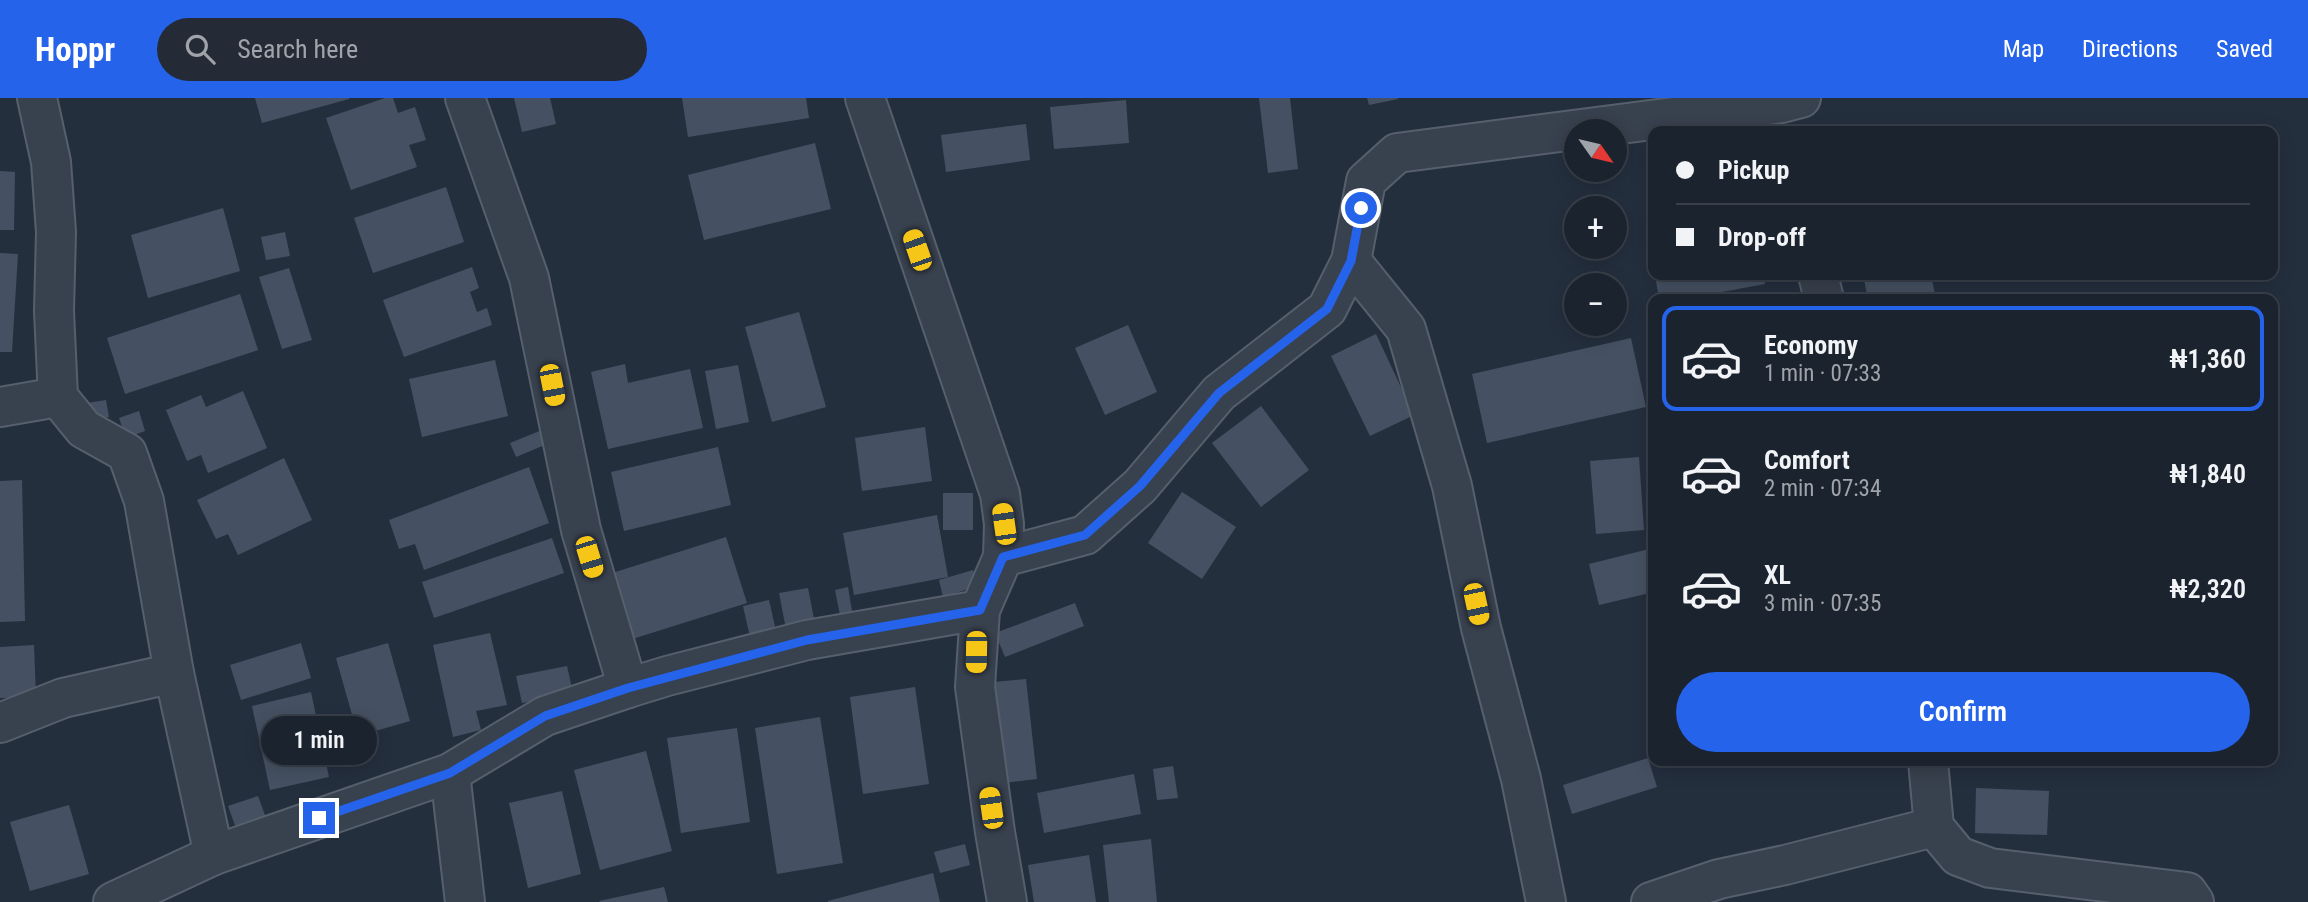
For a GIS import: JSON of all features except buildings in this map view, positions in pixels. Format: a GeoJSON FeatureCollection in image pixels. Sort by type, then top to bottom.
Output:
{"type":"FeatureCollection","features":[{"type":"Feature","properties":{"kind":"street"},"geometry":{"type":"LineString","coordinates":[[37,98],[51,162],[55,221],[54,311],[58,397],[83,429],[127,453],[144,501],[174,673],[214,855]]}},
{"type":"Feature","properties":{"kind":"street"},"geometry":{"type":"LineString","coordinates":[[465,98],[529,278],[581,530],[628,688]]}},
{"type":"Feature","properties":{"kind":"street"},"geometry":{"type":"LineString","coordinates":[[865,98],[1000,494],[1004,524],[1003,557],[980,610],[975,687],[1007,902]]}},
{"type":"Feature","properties":{"kind":"street"},"geometry":{"type":"LineString","coordinates":[[1650,126],[1791,111]]}},
{"type":"Feature","properties":{"kind":"street"},"geometry":{"type":"LineString","coordinates":[[1003,557],[1085,535],[1140,486],[1219,393],[1327,309],[1351,261],[1366,181],[1397,153],[1648,126]]}},
{"type":"Feature","properties":{"kind":"street"},"geometry":{"type":"LineString","coordinates":[[1351,261],[1406,330],[1452,486],[1481,628],[1521,779],[1546,902]]}},
{"type":"Feature","properties":{"kind":"street"},"geometry":{"type":"LineString","coordinates":[[0,407],[58,397]]}},
{"type":"Feature","properties":{"kind":"street"},"geometry":{"type":"LineString","coordinates":[[113,902],[214,855],[450,773],[545,716],[628,688],[807,640],[980,610]]}},
{"type":"Feature","properties":{"kind":"street"},"geometry":{"type":"LineString","coordinates":[[0,723],[63,698],[174,673]]}},
{"type":"Feature","properties":{"kind":"street"},"geometry":{"type":"LineString","coordinates":[[1928,766],[1934,827],[1958,856],[1990,868],[2187,892],[2194,902]]}},
{"type":"Feature","properties":{"kind":"street"},"geometry":{"type":"LineString","coordinates":[[450,773],[465,902]]}},
{"type":"Feature","properties":{"kind":"street"},"geometry":{"type":"LineString","coordinates":[[1651,902],[1722,891],[1785,865],[1934,827]]}},
{"type":"Feature","properties":{"kind":"route"},"geometry":{"type":"LineString","coordinates":[[319,818],[450,773],[545,716],[628,688],[807,640],[980,610],[1003,557],[1085,535],[1140,486],[1219,393],[1327,309],[1351,261],[1361,208]]}}]}
